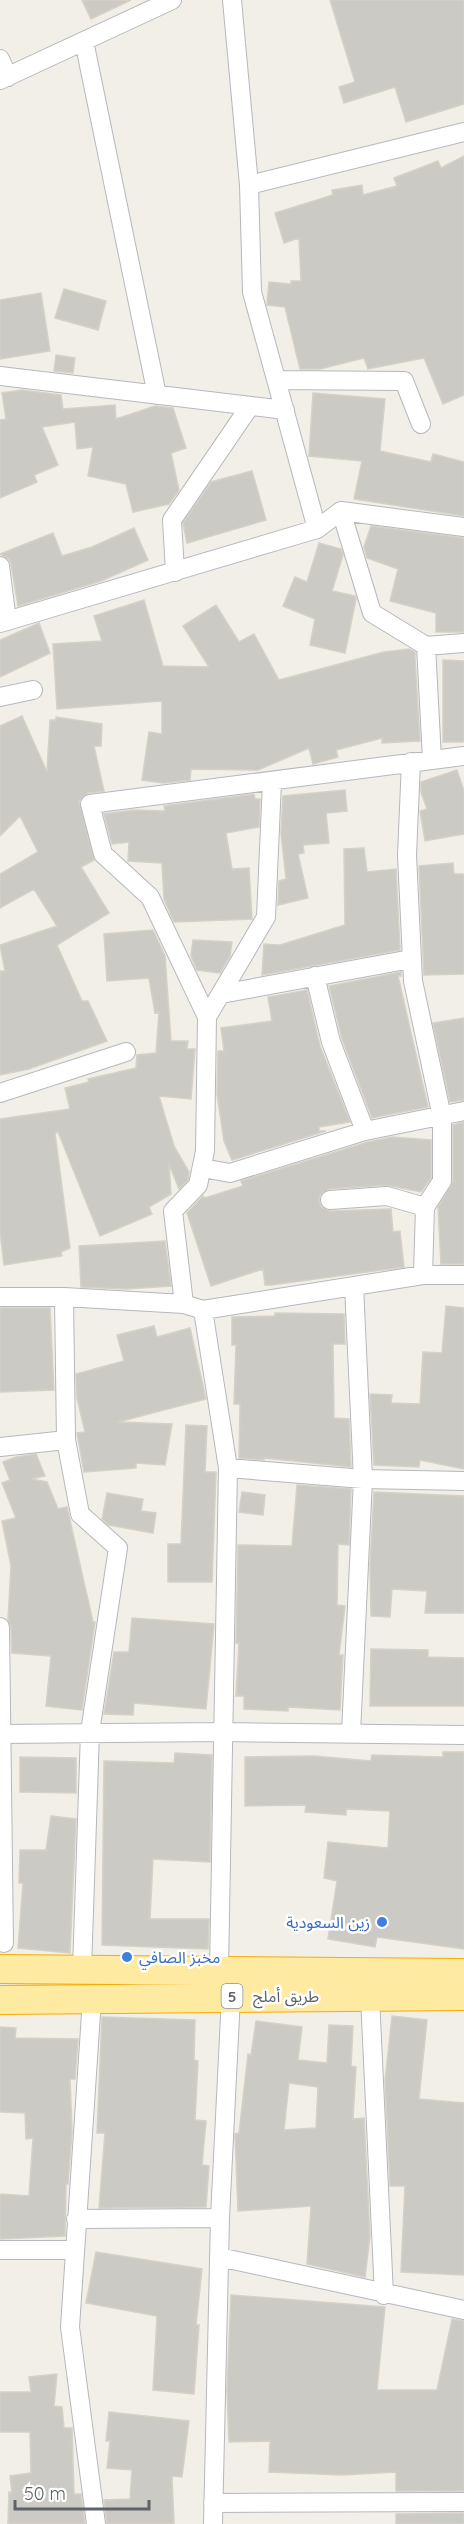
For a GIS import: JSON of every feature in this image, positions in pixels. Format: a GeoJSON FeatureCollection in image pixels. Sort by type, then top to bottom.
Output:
{"type":"FeatureCollection","features":[{"type":"Feature","properties":{"kind":"highway","name":"طريق أملج"},"geometry":{"type":"LineString","coordinates":[[2,1956],[82,1970],[369,1996],[464,1996]]}},
{"type":"Feature","properties":{"kind":"highway","name":"طريق أملج"},"geometry":{"type":"LineString","coordinates":[[0,2000],[92,1999],[225,1983],[464,1973]]}},
{"type":"Feature","properties":{"kind":"street"},"geometry":{"type":"LineString","coordinates":[[0,59],[4,78],[172,0]]}},
{"type":"Feature","properties":{"kind":"street"},"geometry":{"type":"LineString","coordinates":[[232,0],[249,185],[252,292],[318,529]]}},
{"type":"Feature","properties":{"kind":"street"},"geometry":{"type":"LineString","coordinates":[[84,41],[157,395]]}},
{"type":"Feature","properties":{"kind":"street"},"geometry":{"type":"LineString","coordinates":[[249,185],[464,132]]}},
{"type":"Feature","properties":{"kind":"street"},"geometry":{"type":"LineString","coordinates":[[0,376],[285,410]]}},
{"type":"Feature","properties":{"kind":"street"},"geometry":{"type":"LineString","coordinates":[[277,380],[404,381],[421,424]]}},
{"type":"Feature","properties":{"kind":"street"},"geometry":{"type":"LineString","coordinates":[[175,572],[172,520],[250,406]]}},
{"type":"Feature","properties":{"kind":"street"},"geometry":{"type":"LineString","coordinates":[[341,511],[372,613],[426,646],[464,643]]}},
{"type":"Feature","properties":{"kind":"street"},"geometry":{"type":"LineString","coordinates":[[0,566],[3,622],[318,529],[341,511],[464,527]]}},
{"type":"Feature","properties":{"kind":"street"},"geometry":{"type":"LineString","coordinates":[[426,646],[432,759]]}},
{"type":"Feature","properties":{"kind":"street"},"geometry":{"type":"LineString","coordinates":[[0,697],[33,690]]}},
{"type":"Feature","properties":{"kind":"street"},"geometry":{"type":"LineString","coordinates":[[184,1304],[173,1211],[198,1185],[205,1151],[207,1017],[150,897],[103,854],[90,804],[464,756]]}},
{"type":"Feature","properties":{"kind":"street"},"geometry":{"type":"LineString","coordinates":[[411,762],[407,855],[412,981],[442,1117],[441,1181],[425,1207],[423,1275]]}},
{"type":"Feature","properties":{"kind":"street"},"geometry":{"type":"LineString","coordinates":[[207,1017],[266,917],[272,782]]}},
{"type":"Feature","properties":{"kind":"street"},"geometry":{"type":"LineString","coordinates":[[221,994],[411,959]]}},
{"type":"Feature","properties":{"kind":"street"},"geometry":{"type":"LineString","coordinates":[[315,976],[331,1042],[365,1131]]}},
{"type":"Feature","properties":{"kind":"street"},"geometry":{"type":"LineString","coordinates":[[0,1093],[126,1052]]}},
{"type":"Feature","properties":{"kind":"street"},"geometry":{"type":"LineString","coordinates":[[202,1168],[230,1173],[365,1131],[464,1111]]}},
{"type":"Feature","properties":{"kind":"street"},"geometry":{"type":"LineString","coordinates":[[330,1200],[387,1197],[425,1207]]}},
{"type":"Feature","properties":{"kind":"street"},"geometry":{"type":"LineString","coordinates":[[0,1297],[64,1297],[184,1304],[203,1310],[423,1275],[464,1275]]}},
{"type":"Feature","properties":{"kind":"street"},"geometry":{"type":"LineString","coordinates":[[351,1732],[363,1479],[354,1286]]}},
{"type":"Feature","properties":{"kind":"street"},"geometry":{"type":"LineString","coordinates":[[64,1297],[66,1440],[81,1514],[118,1548],[90,1732],[82,1970]]}},
{"type":"Feature","properties":{"kind":"street"},"geometry":{"type":"LineString","coordinates":[[203,1310],[228,1468],[224,1732],[225,1983],[213,2524]]}},
{"type":"Feature","properties":{"kind":"street"},"geometry":{"type":"LineString","coordinates":[[0,1447],[66,1440]]}},
{"type":"Feature","properties":{"kind":"street"},"geometry":{"type":"LineString","coordinates":[[228,1468],[363,1479],[464,1481]]}},
{"type":"Feature","properties":{"kind":"street"},"geometry":{"type":"LineString","coordinates":[[0,1627],[2,1956]]}},
{"type":"Feature","properties":{"kind":"street"},"geometry":{"type":"LineString","coordinates":[[1,1734],[351,1732],[464,1735]]}},
{"type":"Feature","properties":{"kind":"street"},"geometry":{"type":"LineString","coordinates":[[369,1996],[384,2295]]}},
{"type":"Feature","properties":{"kind":"street"},"geometry":{"type":"LineString","coordinates":[[92,1999],[70,2326],[96,2524]]}},
{"type":"Feature","properties":{"kind":"street"},"geometry":{"type":"LineString","coordinates":[[76,2219],[220,2218]]}},
{"type":"Feature","properties":{"kind":"street"},"geometry":{"type":"LineString","coordinates":[[0,2250],[74,2250]]}},
{"type":"Feature","properties":{"kind":"street"},"geometry":{"type":"LineString","coordinates":[[219,2257],[384,2295],[464,2310]]}},
{"type":"Feature","properties":{"kind":"street"},"geometry":{"type":"LineString","coordinates":[[213,2503],[464,2502]]}},
{"type":"Feature","properties":{"kind":"building"},"geometry":{"type":"Polygon","coordinates":[[[82,0],[131,0],[91,19],[82,0]]]}},
{"type":"Feature","properties":{"kind":"building"},"geometry":{"type":"Polygon","coordinates":[[[330,0],[464,0],[464,104],[406,122],[395,87],[344,103],[339,87],[355,82],[330,0]]]}},
{"type":"Feature","properties":{"kind":"building"},"geometry":{"type":"Polygon","coordinates":[[[464,156],[464,395],[443,404],[424,358],[368,369],[364,358],[320,369],[300,369],[285,307],[267,305],[269,282],[291,284],[291,281],[301,281],[299,238],[284,243],[275,213],[333,195],[332,190],[362,185],[363,195],[397,186],[394,178],[438,161],[441,168],[464,156]]]}},
{"type":"Feature","properties":{"kind":"building"},"geometry":{"type":"Polygon","coordinates":[[[64,289],[106,301],[98,330],[55,318],[64,289]]]}},
{"type":"Feature","properties":{"kind":"building"},"geometry":{"type":"Polygon","coordinates":[[[41,293],[50,351],[0,359],[0,300],[41,293]]]}},
{"type":"Feature","properties":{"kind":"building"},"geometry":{"type":"Polygon","coordinates":[[[56,355],[75,358],[73,373],[54,371],[56,355]]]}},
{"type":"Feature","properties":{"kind":"building"},"geometry":{"type":"Polygon","coordinates":[[[22,390],[61,395],[63,409],[115,405],[116,419],[155,406],[173,408],[186,448],[171,453],[179,490],[169,504],[133,512],[126,484],[88,476],[93,447],[77,449],[75,422],[42,427],[58,465],[34,475],[37,482],[0,498],[0,420],[6,419],[2,393],[22,390]]]}},
{"type":"Feature","properties":{"kind":"building"},"geometry":{"type":"Polygon","coordinates":[[[313,393],[385,399],[380,451],[431,462],[433,454],[464,462],[464,516],[354,499],[362,461],[309,456],[313,393]]]}},
{"type":"Feature","properties":{"kind":"building"},"geometry":{"type":"Polygon","coordinates":[[[252,471],[266,520],[187,543],[183,523],[211,482],[252,471]]]}},
{"type":"Feature","properties":{"kind":"building"},"geometry":{"type":"Polygon","coordinates":[[[371,526],[464,538],[464,632],[436,632],[436,613],[390,601],[398,569],[367,558],[364,547],[371,526]]]}},
{"type":"Feature","properties":{"kind":"building"},"geometry":{"type":"Polygon","coordinates":[[[134,528],[148,560],[101,581],[18,606],[11,564],[9,559],[0,554],[53,533],[62,556],[92,547],[134,528]]]}},
{"type":"Feature","properties":{"kind":"building"},"geometry":{"type":"Polygon","coordinates":[[[319,543],[341,549],[343,555],[332,591],[355,596],[356,599],[345,653],[310,645],[315,619],[283,606],[295,577],[307,582],[319,543]]]}},
{"type":"Feature","properties":{"kind":"building"},"geometry":{"type":"Polygon","coordinates":[[[144,600],[163,666],[209,667],[183,626],[216,605],[239,642],[254,634],[279,680],[384,652],[409,649],[415,652],[420,741],[382,743],[382,738],[336,750],[338,757],[313,764],[309,748],[258,770],[191,769],[190,780],[163,783],[142,780],[149,732],[162,734],[162,701],[57,709],[53,644],[102,641],[94,616],[144,600]]]}},
{"type":"Feature","properties":{"kind":"building"},"geometry":{"type":"Polygon","coordinates":[[[39,623],[50,653],[0,677],[0,640],[39,623]]]}},
{"type":"Feature","properties":{"kind":"building"},"geometry":{"type":"Polygon","coordinates":[[[443,660],[464,661],[464,742],[443,742],[443,660]]]}},
{"type":"Feature","properties":{"kind":"building"},"geometry":{"type":"Polygon","coordinates":[[[22,716],[47,772],[50,720],[56,720],[56,717],[102,724],[101,746],[94,746],[104,791],[88,793],[79,801],[94,860],[81,867],[109,913],[57,945],[82,1001],[88,1001],[107,1041],[29,1069],[0,1075],[0,971],[5,971],[0,945],[57,926],[34,889],[0,908],[0,874],[38,852],[20,816],[0,836],[0,726],[22,716]]]}},
{"type":"Feature","properties":{"kind":"building"},"geometry":{"type":"Polygon","coordinates":[[[457,770],[464,791],[464,834],[425,841],[420,811],[427,809],[421,792],[421,782],[457,770]]]}},
{"type":"Feature","properties":{"kind":"building"},"geometry":{"type":"Polygon","coordinates":[[[345,790],[347,811],[326,813],[329,843],[303,845],[304,853],[298,854],[308,898],[278,905],[279,881],[286,879],[281,833],[283,796],[345,790]]]}},
{"type":"Feature","properties":{"kind":"building"},"geometry":{"type":"Polygon","coordinates":[[[254,794],[255,799],[260,799],[259,827],[226,833],[232,869],[249,868],[252,919],[174,922],[164,899],[162,863],[128,861],[129,842],[112,844],[104,814],[134,810],[165,811],[164,806],[254,794]]]}},
{"type":"Feature","properties":{"kind":"building"},"geometry":{"type":"Polygon","coordinates":[[[364,848],[367,872],[396,869],[400,950],[262,975],[264,944],[280,945],[345,925],[344,849],[364,848]]]}},
{"type":"Feature","properties":{"kind":"building"},"geometry":{"type":"Polygon","coordinates":[[[453,863],[454,874],[464,874],[464,974],[424,975],[419,866],[453,863]]]}},
{"type":"Feature","properties":{"kind":"building"},"geometry":{"type":"Polygon","coordinates":[[[153,930],[165,956],[171,1041],[188,1041],[187,1049],[195,1049],[191,1099],[159,1096],[174,1146],[189,1172],[188,1180],[179,1189],[169,1164],[171,1194],[149,1207],[152,1214],[100,1236],[58,1132],[55,1133],[70,1248],[61,1252],[62,1256],[4,1265],[0,1231],[0,1119],[70,1109],[65,1088],[89,1082],[88,1079],[136,1068],[137,1055],[156,1053],[159,1012],[155,1013],[149,978],[107,981],[104,934],[153,930]]]}},
{"type":"Feature","properties":{"kind":"building"},"geometry":{"type":"Polygon","coordinates":[[[193,940],[232,942],[230,956],[220,973],[197,970],[191,956],[193,940]]]}},
{"type":"Feature","properties":{"kind":"building"},"geometry":{"type":"Polygon","coordinates":[[[401,972],[401,976],[398,976],[428,1107],[372,1118],[342,1039],[329,986],[401,972]]]}},
{"type":"Feature","properties":{"kind":"building"},"geometry":{"type":"Polygon","coordinates":[[[307,990],[320,1046],[350,1122],[319,1127],[319,1131],[326,1131],[232,1160],[224,1141],[217,1094],[218,1051],[224,1051],[221,1028],[272,1021],[268,997],[307,990]]]}},
{"type":"Feature","properties":{"kind":"building"},"geometry":{"type":"Polygon","coordinates":[[[464,1018],[464,1100],[450,1102],[433,1023],[464,1018]]]}},
{"type":"Feature","properties":{"kind":"building"},"geometry":{"type":"Polygon","coordinates":[[[464,1122],[464,1264],[441,1264],[438,1207],[453,1182],[453,1125],[464,1122]]]}},
{"type":"Feature","properties":{"kind":"building"},"geometry":{"type":"Polygon","coordinates":[[[392,1137],[431,1140],[431,1178],[421,1192],[386,1185],[329,1189],[320,1195],[319,1201],[321,1207],[330,1211],[391,1209],[393,1232],[400,1231],[404,1267],[271,1285],[265,1285],[263,1269],[211,1286],[187,1213],[203,1196],[205,1198],[243,1186],[241,1181],[368,1142],[392,1137]]]}},
{"type":"Feature","properties":{"kind":"building"},"geometry":{"type":"Polygon","coordinates":[[[165,1241],[171,1286],[125,1289],[81,1287],[79,1246],[165,1241]]]}},
{"type":"Feature","properties":{"kind":"building"},"geometry":{"type":"Polygon","coordinates":[[[446,1306],[464,1308],[464,1469],[420,1460],[419,1467],[374,1465],[370,1394],[392,1395],[391,1403],[420,1404],[423,1352],[442,1353],[446,1306]]]}},
{"type":"Feature","properties":{"kind":"building"},"geometry":{"type":"Polygon","coordinates":[[[0,1308],[50,1308],[54,1390],[0,1392],[0,1308]]]}},
{"type":"Feature","properties":{"kind":"building"},"geometry":{"type":"Polygon","coordinates":[[[275,1313],[344,1314],[345,1344],[333,1344],[334,1418],[349,1419],[351,1467],[264,1458],[264,1460],[239,1458],[240,1404],[234,1404],[236,1345],[232,1345],[232,1317],[275,1316],[275,1313]]]}},
{"type":"Feature","properties":{"kind":"building"},"geometry":{"type":"Polygon","coordinates":[[[154,1326],[157,1337],[190,1328],[206,1399],[118,1422],[172,1424],[165,1465],[136,1463],[136,1468],[84,1472],[77,1433],[85,1432],[77,1398],[76,1374],[124,1361],[117,1335],[154,1326]]]}},
{"type":"Feature","properties":{"kind":"building"},"geometry":{"type":"Polygon","coordinates":[[[186,1425],[207,1426],[205,1472],[216,1472],[212,1582],[168,1582],[168,1544],[181,1544],[186,1425]]]}},
{"type":"Feature","properties":{"kind":"building"},"geometry":{"type":"Polygon","coordinates":[[[36,1454],[45,1476],[31,1479],[47,1482],[58,1509],[67,1507],[93,1622],[95,1622],[82,1710],[46,1706],[51,1656],[12,1653],[11,1627],[8,1619],[11,1566],[2,1521],[16,1518],[2,1483],[10,1480],[3,1462],[36,1454]]]}},
{"type":"Feature","properties":{"kind":"building"},"geometry":{"type":"Polygon","coordinates":[[[297,1485],[351,1489],[349,1545],[338,1544],[337,1605],[345,1606],[339,1655],[343,1655],[340,1710],[288,1707],[288,1711],[244,1709],[244,1696],[236,1696],[239,1643],[236,1643],[238,1545],[292,1546],[297,1485]]]}},
{"type":"Feature","properties":{"kind":"building"},"geometry":{"type":"Polygon","coordinates":[[[242,1492],[265,1495],[263,1515],[239,1512],[242,1492]]]}},
{"type":"Feature","properties":{"kind":"building"},"geometry":{"type":"Polygon","coordinates":[[[374,1492],[464,1496],[464,1613],[425,1613],[427,1591],[392,1589],[390,1617],[371,1616],[370,1565],[374,1492]]]}},
{"type":"Feature","properties":{"kind":"building"},"geometry":{"type":"Polygon","coordinates":[[[107,1493],[143,1499],[141,1511],[156,1513],[153,1533],[109,1525],[102,1519],[107,1493]]]}},
{"type":"Feature","properties":{"kind":"building"},"geometry":{"type":"Polygon","coordinates":[[[132,1618],[214,1624],[206,1709],[134,1703],[133,1715],[104,1714],[114,1652],[129,1652],[132,1618]]]}},
{"type":"Feature","properties":{"kind":"building"},"geometry":{"type":"Polygon","coordinates":[[[371,1649],[428,1650],[428,1657],[464,1658],[464,1706],[370,1706],[371,1649]]]}},
{"type":"Feature","properties":{"kind":"building"},"geometry":{"type":"Polygon","coordinates":[[[443,1752],[464,1752],[464,1949],[377,1937],[375,1947],[328,1939],[337,1881],[324,1878],[328,1842],[388,1848],[390,1811],[346,1809],[346,1815],[305,1812],[306,1805],[245,1806],[245,1757],[314,1756],[371,1761],[372,1755],[443,1757],[443,1752]]]}},
{"type":"Feature","properties":{"kind":"building"},"geometry":{"type":"Polygon","coordinates":[[[175,1753],[212,1755],[210,1862],[153,1859],[150,1919],[209,1919],[208,1949],[102,1945],[104,1761],[174,1763],[175,1753]]]}},
{"type":"Feature","properties":{"kind":"building"},"geometry":{"type":"Polygon","coordinates":[[[20,1757],[76,1758],[76,1793],[20,1792],[20,1757]]]}},
{"type":"Feature","properties":{"kind":"building"},"geometry":{"type":"Polygon","coordinates":[[[51,1816],[76,1819],[70,1953],[18,1948],[23,1883],[19,1883],[20,1850],[46,1850],[51,1816]]]}},
{"type":"Feature","properties":{"kind":"building"},"geometry":{"type":"Polygon","coordinates":[[[392,2016],[427,2020],[419,2099],[464,2103],[464,2275],[401,2272],[405,2186],[390,2186],[385,2081],[392,2016]]]}},
{"type":"Feature","properties":{"kind":"building"},"geometry":{"type":"Polygon","coordinates":[[[102,2017],[195,2020],[194,2060],[198,2061],[195,2120],[206,2121],[202,2165],[209,2166],[206,2207],[99,2208],[105,2133],[97,2133],[102,2017]]]}},
{"type":"Feature","properties":{"kind":"building"},"geometry":{"type":"Polygon","coordinates":[[[256,2021],[302,2027],[298,2060],[327,2063],[329,2025],[353,2026],[351,2066],[356,2067],[353,2119],[364,2118],[370,2236],[365,2277],[307,2264],[311,2206],[238,2211],[235,2134],[239,2133],[248,2054],[251,2055],[256,2021]],[[289,2083],[284,2130],[316,2128],[318,2087],[289,2083]]]}},
{"type":"Feature","properties":{"kind":"building"},"geometry":{"type":"Polygon","coordinates":[[[0,2027],[16,2028],[15,2038],[78,2039],[75,2079],[70,2079],[72,2132],[68,2184],[66,2184],[65,2236],[0,2239],[0,2194],[29,2196],[33,2138],[26,2139],[25,2113],[0,2112],[0,2027]]]}},
{"type":"Feature","properties":{"kind":"building"},"geometry":{"type":"Polygon","coordinates":[[[96,2252],[202,2269],[196,2325],[199,2325],[194,2394],[153,2390],[157,2316],[86,2303],[96,2252]]]}},
{"type":"Feature","properties":{"kind":"building"},"geometry":{"type":"Polygon","coordinates":[[[231,2295],[385,2307],[377,2390],[437,2390],[452,2319],[464,2321],[464,2491],[396,2491],[396,2472],[342,2475],[269,2472],[270,2441],[229,2442],[227,2389],[231,2295]]]}},
{"type":"Feature","properties":{"kind":"building"},"geometry":{"type":"Polygon","coordinates":[[[57,2374],[54,2406],[62,2407],[64,2428],[72,2428],[74,2494],[81,2494],[85,2524],[8,2524],[9,2492],[12,2493],[10,2476],[31,2473],[30,2432],[0,2432],[0,2392],[31,2392],[29,2377],[57,2374]]]}},
{"type":"Feature","properties":{"kind":"building"},"geometry":{"type":"Polygon","coordinates":[[[109,2412],[189,2421],[182,2477],[172,2476],[174,2524],[107,2524],[104,2500],[130,2499],[132,2470],[107,2468],[110,2441],[106,2441],[109,2412]]]}},
{"type":"Feature","properties":{"kind":"building"},"geometry":{"type":"Polygon","coordinates":[[[464,2513],[464,2524],[396,2524],[396,2514],[464,2513]]]}},
{"type":"Feature","properties":{"kind":"place","name":"زين السعودية"},"geometry":{"type":"Point","coordinates":[382,1922]}},
{"type":"Feature","properties":{"kind":"place","name":"مخبز الصافي"},"geometry":{"type":"Point","coordinates":[127,1957]}}]}
